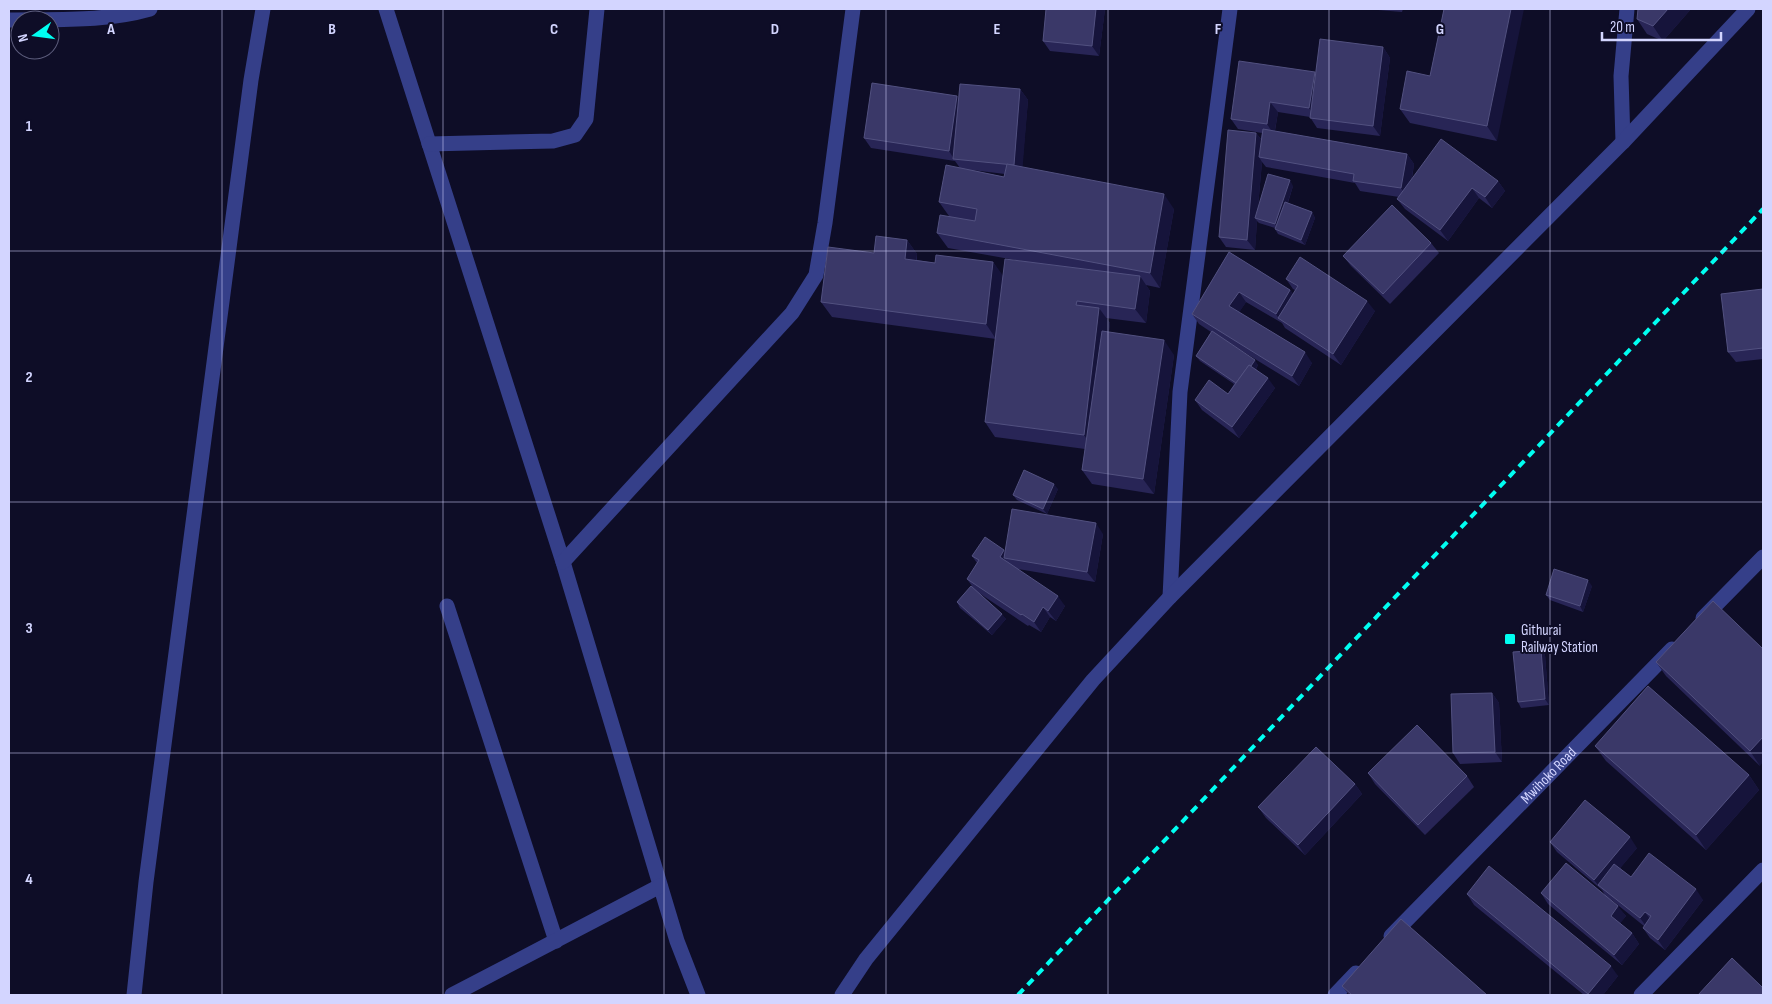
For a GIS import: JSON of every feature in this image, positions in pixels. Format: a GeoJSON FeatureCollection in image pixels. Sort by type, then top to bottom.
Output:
{"type":"FeatureCollection","features":[{"type":"Feature","properties":{"kind":"street"},"geometry":{"type":"LineString","coordinates":[[9,20],[90,19],[137,13],[150,9]]}},
{"type":"Feature","properties":{"kind":"street"},"geometry":{"type":"LineString","coordinates":[[134,995],[146,882],[251,80],[263,9]]}},
{"type":"Feature","properties":{"kind":"street"},"geometry":{"type":"LineString","coordinates":[[386,9],[563,562],[677,941],[698,995]]}},
{"type":"Feature","properties":{"kind":"street"},"geometry":{"type":"LineString","coordinates":[[429,144],[553,141],[575,135],[586,119],[597,9]]}},
{"type":"Feature","properties":{"kind":"street"},"geometry":{"type":"LineString","coordinates":[[563,562],[792,313],[816,275],[825,223],[853,9]]}},
{"type":"Feature","properties":{"kind":"street"},"geometry":{"type":"LineString","coordinates":[[1170,597],[1180,392],[1230,9]]}},
{"type":"Feature","properties":{"kind":"street"},"geometry":{"type":"LineString","coordinates":[[1623,142],[1621,76],[1627,9]]}},
{"type":"Feature","properties":{"kind":"street"},"geometry":{"type":"LineString","coordinates":[[842,995],[866,959],[1092,680],[1170,597],[1623,142],[1748,9]]}},
{"type":"Feature","properties":{"kind":"street"},"geometry":{"type":"LineString","coordinates":[[1694,627],[1763,557]]}},
{"type":"Feature","properties":{"kind":"street"},"geometry":{"type":"LineString","coordinates":[[447,606],[556,941]]}},
{"type":"Feature","properties":{"kind":"street","name":"Mwihoko Road"},"geometry":{"type":"LineString","coordinates":[[1379,949],[1680,641]]}},
{"type":"Feature","properties":{"kind":"street"},"geometry":{"type":"LineString","coordinates":[[1641,995],[1763,870]]}},
{"type":"Feature","properties":{"kind":"street"},"geometry":{"type":"LineString","coordinates":[[452,995],[660,886]]}},
{"type":"Feature","properties":{"kind":"street"},"geometry":{"type":"LineString","coordinates":[[1335,995],[1366,962]]}},
{"type":"Feature","properties":{"kind":"building"},"geometry":{"type":"Polygon","coordinates":[[[1046,9],[1096,9],[1092,46],[1043,41],[1046,9]]]}},
{"type":"Feature","properties":{"kind":"building"},"geometry":{"type":"Polygon","coordinates":[[[1444,9],[1511,9],[1487,126],[1400,109],[1407,71],[1430,76],[1444,9]]]}},
{"type":"Feature","properties":{"kind":"building"},"geometry":{"type":"Polygon","coordinates":[[[1638,9],[1668,9],[1653,26],[1637,19],[1638,9]]]}},
{"type":"Feature","properties":{"kind":"building"},"geometry":{"type":"Polygon","coordinates":[[[1320,39],[1383,47],[1373,126],[1310,118],[1320,39]]]}},
{"type":"Feature","properties":{"kind":"building"},"geometry":{"type":"Polygon","coordinates":[[[1239,61],[1315,72],[1309,108],[1270,102],[1267,124],[1231,119],[1239,61]]]}},
{"type":"Feature","properties":{"kind":"building"},"geometry":{"type":"Polygon","coordinates":[[[872,83],[957,96],[949,151],[864,138],[872,83]]]}},
{"type":"Feature","properties":{"kind":"building"},"geometry":{"type":"Polygon","coordinates":[[[960,84],[1020,89],[1014,165],[953,159],[960,84]]]}},
{"type":"Feature","properties":{"kind":"building"},"geometry":{"type":"Polygon","coordinates":[[[1263,129],[1407,154],[1401,188],[1353,181],[1354,174],[1259,157],[1263,129]]]}},
{"type":"Feature","properties":{"kind":"building"},"geometry":{"type":"Polygon","coordinates":[[[1228,130],[1256,133],[1247,240],[1219,237],[1228,130]]]}},
{"type":"Feature","properties":{"kind":"building"},"geometry":{"type":"Polygon","coordinates":[[[1441,139],[1498,181],[1485,197],[1472,188],[1440,230],[1397,199],[1441,139]]]}},
{"type":"Feature","properties":{"kind":"building"},"geometry":{"type":"Polygon","coordinates":[[[1007,164],[1164,194],[1150,273],[937,233],[940,215],[975,221],[977,209],[939,202],[946,165],[1004,177],[1007,164]]]}},
{"type":"Feature","properties":{"kind":"building"},"geometry":{"type":"Polygon","coordinates":[[[1268,174],[1290,180],[1275,224],[1255,218],[1268,174]]]}},
{"type":"Feature","properties":{"kind":"building"},"geometry":{"type":"Polygon","coordinates":[[[1285,202],[1312,212],[1301,240],[1275,229],[1285,202]]]}},
{"type":"Feature","properties":{"kind":"building"},"geometry":{"type":"Polygon","coordinates":[[[1392,205],[1431,243],[1383,294],[1343,256],[1392,205]]]}},
{"type":"Feature","properties":{"kind":"building"},"geometry":{"type":"Polygon","coordinates":[[[876,236],[907,240],[905,259],[935,263],[936,255],[993,262],[986,324],[821,302],[828,247],[874,253],[876,236]]]}},
{"type":"Feature","properties":{"kind":"building"},"geometry":{"type":"Polygon","coordinates":[[[1229,252],[1290,290],[1276,314],[1239,292],[1229,306],[1305,352],[1292,376],[1192,314],[1229,252]]]}},
{"type":"Feature","properties":{"kind":"building"},"geometry":{"type":"Polygon","coordinates":[[[1300,257],[1367,301],[1333,354],[1278,318],[1298,286],[1286,279],[1300,257]]]}},
{"type":"Feature","properties":{"kind":"building"},"geometry":{"type":"Polygon","coordinates":[[[1005,259],[1140,276],[1135,309],[1077,301],[1076,305],[1099,308],[1084,435],[985,422],[1005,259]]]}},
{"type":"Feature","properties":{"kind":"building"},"geometry":{"type":"Polygon","coordinates":[[[1763,289],[1763,348],[1728,352],[1721,294],[1763,289]]]}},
{"type":"Feature","properties":{"kind":"building"},"geometry":{"type":"Polygon","coordinates":[[[1102,331],[1164,340],[1143,479],[1082,470],[1102,331]]]}},
{"type":"Feature","properties":{"kind":"building"},"geometry":{"type":"Polygon","coordinates":[[[1212,331],[1255,360],[1236,383],[1196,356],[1212,331]]]}},
{"type":"Feature","properties":{"kind":"building"},"geometry":{"type":"Polygon","coordinates":[[[1249,365],[1268,378],[1232,427],[1195,400],[1209,380],[1228,394],[1249,365]]]}},
{"type":"Feature","properties":{"kind":"building"},"geometry":{"type":"Polygon","coordinates":[[[1024,470],[1054,484],[1043,509],[1013,495],[1024,470]]]}},
{"type":"Feature","properties":{"kind":"building"},"geometry":{"type":"Polygon","coordinates":[[[1012,509],[1096,523],[1087,572],[1004,558],[1012,509]]]}},
{"type":"Feature","properties":{"kind":"building"},"geometry":{"type":"Polygon","coordinates":[[[985,537],[1004,550],[1000,557],[1058,596],[1048,611],[1043,607],[1034,622],[967,579],[979,560],[972,556],[985,537]]]}},
{"type":"Feature","properties":{"kind":"building"},"geometry":{"type":"Polygon","coordinates":[[[1554,569],[1588,580],[1580,606],[1546,595],[1554,569]]]}},
{"type":"Feature","properties":{"kind":"building"},"geometry":{"type":"Polygon","coordinates":[[[971,586],[1002,614],[988,630],[957,602],[971,586]]]}},
{"type":"Feature","properties":{"kind":"building"},"geometry":{"type":"Polygon","coordinates":[[[1713,601],[1763,649],[1763,737],[1750,751],[1656,662],[1713,601]]]}},
{"type":"Feature","properties":{"kind":"building"},"geometry":{"type":"Polygon","coordinates":[[[1541,650],[1545,699],[1518,702],[1513,652],[1541,650]]]}},
{"type":"Feature","properties":{"kind":"building"},"geometry":{"type":"Polygon","coordinates":[[[1648,686],[1749,775],[1696,835],[1595,746],[1648,686]]]}},
{"type":"Feature","properties":{"kind":"building"},"geometry":{"type":"Polygon","coordinates":[[[1492,693],[1495,752],[1453,753],[1451,694],[1492,693]]]}},
{"type":"Feature","properties":{"kind":"building"},"geometry":{"type":"Polygon","coordinates":[[[1417,725],[1467,776],[1418,825],[1368,773],[1417,725]]]}},
{"type":"Feature","properties":{"kind":"building"},"geometry":{"type":"Polygon","coordinates":[[[1316,747],[1355,784],[1298,845],[1258,807],[1316,747]]]}},
{"type":"Feature","properties":{"kind":"building"},"geometry":{"type":"Polygon","coordinates":[[[1585,800],[1630,837],[1594,880],[1550,842],[1585,800]]]}},
{"type":"Feature","properties":{"kind":"building"},"geometry":{"type":"Polygon","coordinates":[[[1649,853],[1696,889],[1658,940],[1643,928],[1651,916],[1645,912],[1640,918],[1598,885],[1614,864],[1631,877],[1649,853]]]}},
{"type":"Feature","properties":{"kind":"building"},"geometry":{"type":"Polygon","coordinates":[[[1566,863],[1618,906],[1611,916],[1632,933],[1614,955],[1541,893],[1566,863]]]}},
{"type":"Feature","properties":{"kind":"building"},"geometry":{"type":"Polygon","coordinates":[[[1489,866],[1611,966],[1588,994],[1467,894],[1489,866]]]}},
{"type":"Feature","properties":{"kind":"building"},"geometry":{"type":"Polygon","coordinates":[[[1401,919],[1487,995],[1352,995],[1342,986],[1401,919]]]}},
{"type":"Feature","properties":{"kind":"building"},"geometry":{"type":"Polygon","coordinates":[[[1732,958],[1763,988],[1763,995],[1698,995],[1732,958]]]}},
{"type":"Feature","properties":{"kind":"railway"},"geometry":{"type":"LineString","coordinates":[[1018,995],[1763,209]]}},
{"type":"Feature","properties":{"kind":"place","name":"Githurai Railway Station"},"geometry":{"type":"Point","coordinates":[1510,639]}}]}
